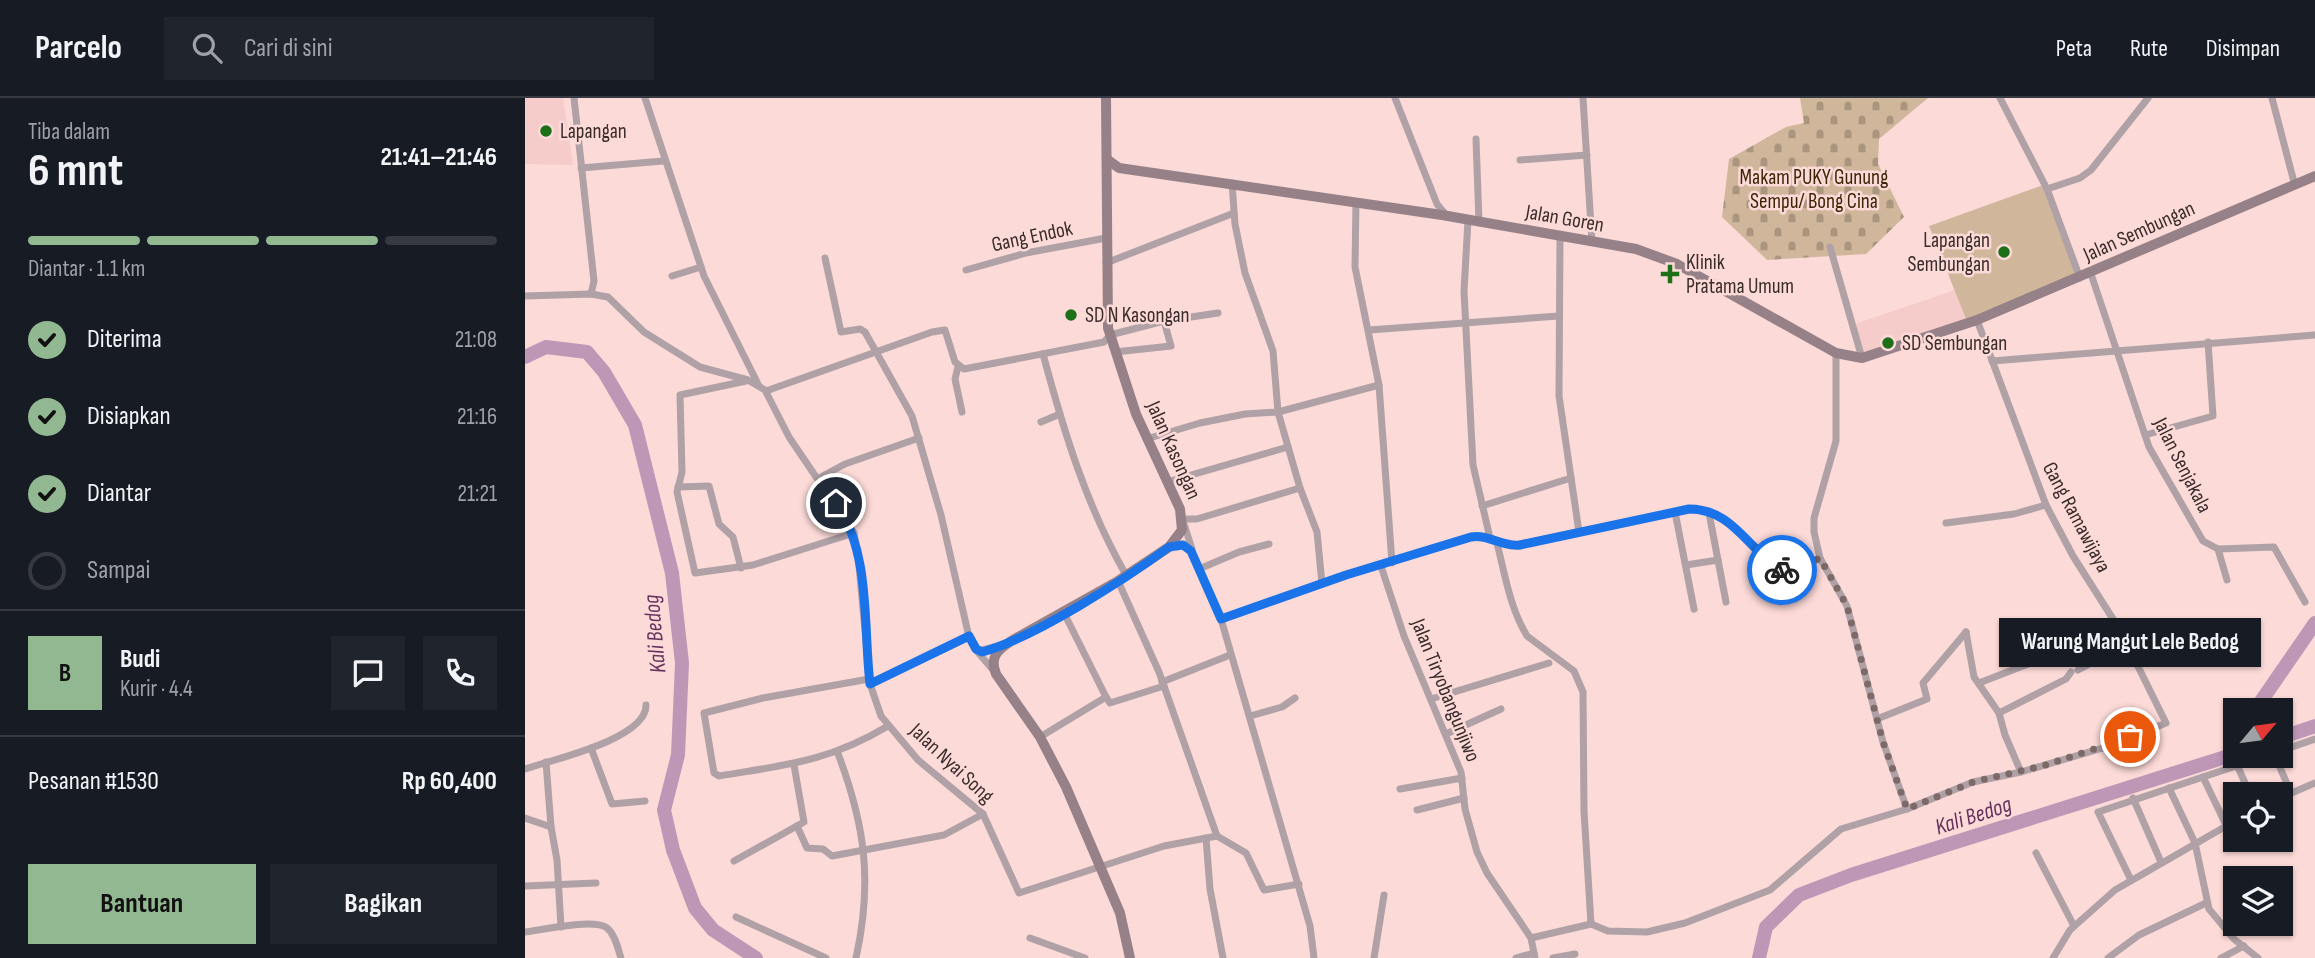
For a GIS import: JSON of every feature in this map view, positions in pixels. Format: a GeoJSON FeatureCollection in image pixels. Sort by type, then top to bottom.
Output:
{"type":"FeatureCollection","features":[{"type":"Feature","properties":{"kind":"street"},"geometry":{"type":"LineString","coordinates":[[574,98],[594,281],[591,294]]}},
{"type":"Feature","properties":{"kind":"street"},"geometry":{"type":"LineString","coordinates":[[645,98],[652,128],[701,267],[758,384]]}},
{"type":"Feature","properties":{"kind":"street","name":"Jalan Goren"},"geometry":{"type":"LineString","coordinates":[[1106,98],[1108,160],[1114,171],[1232,183],[1448,216],[1661,257],[1836,353],[1862,358],[1977,320]]}},
{"type":"Feature","properties":{"kind":"street"},"geometry":{"type":"LineString","coordinates":[[1395,98],[1437,204],[1448,216]]}},
{"type":"Feature","properties":{"kind":"street"},"geometry":{"type":"LineString","coordinates":[[1583,98],[1592,242]]}},
{"type":"Feature","properties":{"kind":"street","name":"Jalan Senjakala"},"geometry":{"type":"LineString","coordinates":[[2000,98],[2047,189],[2086,276],[2118,351],[2145,435],[2203,541],[2218,549]]}},
{"type":"Feature","properties":{"kind":"street"},"geometry":{"type":"LineString","coordinates":[[2047,189],[2080,178],[2091,170],[2148,98]]}},
{"type":"Feature","properties":{"kind":"street"},"geometry":{"type":"LineString","coordinates":[[2272,98],[2294,182]]}},
{"type":"Feature","properties":{"kind":"street"},"geometry":{"type":"LineString","coordinates":[[1476,139],[1474,221],[1464,291],[1473,465],[1482,506],[1522,629],[1527,636],[1574,671],[1583,692],[1584,811],[1591,924]]}},
{"type":"Feature","properties":{"kind":"street"},"geometry":{"type":"LineString","coordinates":[[1520,160],[1587,155]]}},
{"type":"Feature","properties":{"kind":"street"},"geometry":{"type":"LineString","coordinates":[[581,168],[663,161]]}},
{"type":"Feature","properties":{"kind":"street","name":"Jalan Kasongan"},"geometry":{"type":"LineString","coordinates":[[1011,641],[1122,578],[1169,547],[1181,535],[1184,522],[1146,439],[1110,335],[1106,305],[1106,238],[1114,171]]}},
{"type":"Feature","properties":{"kind":"street","name":"Jalan Sembungan"},"geometry":{"type":"LineString","coordinates":[[1977,320],[2086,276],[2294,182],[2315,176]]}},
{"type":"Feature","properties":{"kind":"street"},"geometry":{"type":"LineString","coordinates":[[1232,183],[1234,213],[1245,273],[1273,351],[1278,412],[1300,488],[1319,539],[1322,584]]}},
{"type":"Feature","properties":{"kind":"street"},"geometry":{"type":"LineString","coordinates":[[1356,202],[1355,267],[1378,385],[1392,563]]}},
{"type":"Feature","properties":{"kind":"street"},"geometry":{"type":"LineString","coordinates":[[1428,213],[1435,211],[1437,204]]}},
{"type":"Feature","properties":{"kind":"street"},"geometry":{"type":"LineString","coordinates":[[1106,263],[1234,213]]}},
{"type":"Feature","properties":{"kind":"street"},"geometry":{"type":"LineString","coordinates":[[1560,237],[1559,396],[1579,532]]}},
{"type":"Feature","properties":{"kind":"street","name":"Gang Endok"},"geometry":{"type":"LineString","coordinates":[[966,270],[1026,253],[1106,238]]}},
{"type":"Feature","properties":{"kind":"street"},"geometry":{"type":"LineString","coordinates":[[1831,247],[1862,358]]}},
{"type":"Feature","properties":{"kind":"street"},"geometry":{"type":"LineString","coordinates":[[825,258],[841,332],[863,330],[878,351],[907,404],[941,515],[969,636],[1040,737],[1066,787],[1120,913],[1130,958]]}},
{"type":"Feature","properties":{"kind":"street"},"geometry":{"type":"LineString","coordinates":[[672,276],[701,267]]}},
{"type":"Feature","properties":{"kind":"street"},"geometry":{"type":"LineString","coordinates":[[594,281],[644,332],[700,367],[748,380],[766,391],[915,337],[945,330],[958,367],[955,379],[962,412]]}},
{"type":"Feature","properties":{"kind":"street"},"geometry":{"type":"LineString","coordinates":[[525,296],[591,294],[608,297]]}},
{"type":"Feature","properties":{"kind":"street"},"geometry":{"type":"LineString","coordinates":[[958,367],[964,369],[1104,342],[1110,335],[1164,321],[1218,313]]}},
{"type":"Feature","properties":{"kind":"street"},"geometry":{"type":"LineString","coordinates":[[1369,330],[1466,320],[1559,316]]}},
{"type":"Feature","properties":{"kind":"street","name":"Gang Ramawijaya"},"geometry":{"type":"LineString","coordinates":[[1977,320],[2046,505],[2127,644],[2166,723],[2113,744],[2021,772]]}},
{"type":"Feature","properties":{"kind":"street"},"geometry":{"type":"LineString","coordinates":[[1115,352],[1171,346],[1164,321]]}},
{"type":"Feature","properties":{"kind":"street"},"geometry":{"type":"LineString","coordinates":[[1992,361],[2315,335]]}},
{"type":"Feature","properties":{"kind":"street"},"geometry":{"type":"LineString","coordinates":[[2145,435],[2213,416],[2208,342]]}},
{"type":"Feature","properties":{"kind":"street"},"geometry":{"type":"LineString","coordinates":[[1836,353],[1836,441],[1814,518],[1820,558],[1847,606],[1877,719],[1907,809]]}},
{"type":"Feature","properties":{"kind":"street"},"geometry":{"type":"LineString","coordinates":[[1043,354],[1079,480],[1122,578],[1217,836],[1246,853],[1264,891],[1299,884]]}},
{"type":"Feature","properties":{"kind":"street"},"geometry":{"type":"LineString","coordinates":[[748,380],[680,395],[682,472],[678,487],[695,573],[741,568],[853,533]]}},
{"type":"Feature","properties":{"kind":"street"},"geometry":{"type":"LineString","coordinates":[[1146,439],[1200,423],[1245,414],[1278,412],[1378,385]]}},
{"type":"Feature","properties":{"kind":"street","name":"Jalan Nyai Song"},"geometry":{"type":"LineString","coordinates":[[766,391],[789,436],[853,533],[859,555],[870,682],[888,726],[919,760],[983,814],[1019,893],[1099,867]]}},
{"type":"Feature","properties":{"kind":"street"},"geometry":{"type":"LineString","coordinates":[[1041,422],[1060,414]]}},
{"type":"Feature","properties":{"kind":"street"},"geometry":{"type":"LineString","coordinates":[[819,478],[845,464],[919,438]]}},
{"type":"Feature","properties":{"kind":"street"},"geometry":{"type":"LineString","coordinates":[[1167,482],[1288,447]]}},
{"type":"Feature","properties":{"kind":"street"},"geometry":{"type":"LineString","coordinates":[[1482,506],[1570,478]]}},
{"type":"Feature","properties":{"kind":"street"},"geometry":{"type":"LineString","coordinates":[[678,487],[709,486],[719,524],[733,537],[741,568]]}},
{"type":"Feature","properties":{"kind":"street"},"geometry":{"type":"LineString","coordinates":[[1300,488],[1184,522],[1194,557],[1221,619],[1299,884],[1310,926],[1314,958]]}},
{"type":"Feature","properties":{"kind":"street"},"geometry":{"type":"LineString","coordinates":[[1946,523],[2014,514],[2046,505]]}},
{"type":"Feature","properties":{"kind":"street"},"geometry":{"type":"LineString","coordinates":[[1221,619],[1471,537],[1520,545],[1689,509],[1709,513],[1733,523],[1759,552],[1783,570],[1790,571],[1820,558]]}},
{"type":"Feature","properties":{"kind":"street"},"geometry":{"type":"LineString","coordinates":[[1675,512],[1694,609]]}},
{"type":"Feature","properties":{"kind":"street"},"geometry":{"type":"LineString","coordinates":[[1709,513],[1726,602]]}},
{"type":"Feature","properties":{"kind":"street"},"geometry":{"type":"LineString","coordinates":[[1199,569],[1239,552],[1269,544]]}},
{"type":"Feature","properties":{"kind":"street"},"geometry":{"type":"LineString","coordinates":[[2227,580],[2218,549],[2271,546],[2277,548],[2305,602]]}},
{"type":"Feature","properties":{"kind":"street"},"geometry":{"type":"LineString","coordinates":[[1169,547],[1187,547],[1194,557]]}},
{"type":"Feature","properties":{"kind":"street"},"geometry":{"type":"LineString","coordinates":[[1686,565],[1718,560]]}},
{"type":"Feature","properties":{"kind":"street","name":"Jalan Tiryobangunjiwo"},"geometry":{"type":"LineString","coordinates":[[1381,566],[1404,636],[1462,778],[1470,831],[1487,873],[1531,938]]}},
{"type":"Feature","properties":{"kind":"street"},"geometry":{"type":"LineString","coordinates":[[1064,612],[1110,702],[1163,684],[1230,655]]}},
{"type":"Feature","properties":{"kind":"street"},"geometry":{"type":"LineString","coordinates":[[1516,958],[1534,955],[1531,938],[1591,924],[1608,931],[1647,932],[1685,923],[1734,906],[1770,890],[1841,829],[1907,809],[1973,782],[2021,772],[1999,713],[1974,677],[1966,632],[1923,683],[1927,697],[1925,701],[1877,719]]}},
{"type":"Feature","properties":{"kind":"street"},"geometry":{"type":"LineString","coordinates":[[888,726],[837,751],[794,765],[717,776],[704,713],[763,698],[870,682],[969,636]]}},
{"type":"Feature","properties":{"kind":"street"},"geometry":{"type":"LineString","coordinates":[[976,649],[982,652],[1011,641]]}},
{"type":"Feature","properties":{"kind":"street"},"geometry":{"type":"LineString","coordinates":[[996,674],[994,656],[1011,641]]}},
{"type":"Feature","properties":{"kind":"street"},"geometry":{"type":"LineString","coordinates":[[1999,713],[2127,644]]}},
{"type":"Feature","properties":{"kind":"street"},"geometry":{"type":"LineString","coordinates":[[1979,683],[2059,652]]}},
{"type":"Feature","properties":{"kind":"street"},"geometry":{"type":"LineString","coordinates":[[1431,699],[1549,663]]}},
{"type":"Feature","properties":{"kind":"street"},"geometry":{"type":"LineString","coordinates":[[1040,737],[1106,697]]}},
{"type":"Feature","properties":{"kind":"street"},"geometry":{"type":"LineString","coordinates":[[1249,716],[1282,707],[1295,698]]}},
{"type":"Feature","properties":{"kind":"street"},"geometry":{"type":"LineString","coordinates":[[525,769],[591,748],[624,732],[643,715],[646,705]]}},
{"type":"Feature","properties":{"kind":"street"},"geometry":{"type":"LineString","coordinates":[[1446,734],[1501,709]]}},
{"type":"Feature","properties":{"kind":"street"},"geometry":{"type":"LineString","coordinates":[[2293,747],[2315,739]]}},
{"type":"Feature","properties":{"kind":"street"},"geometry":{"type":"LineString","coordinates":[[591,748],[612,804],[645,801]]}},
{"type":"Feature","properties":{"kind":"street"},"geometry":{"type":"LineString","coordinates":[[837,751],[856,802],[864,850],[863,930],[856,958]]}},
{"type":"Feature","properties":{"kind":"street"},"geometry":{"type":"LineString","coordinates":[[546,762],[561,927]]}},
{"type":"Feature","properties":{"kind":"street"},"geometry":{"type":"LineString","coordinates":[[734,861],[797,826],[805,817],[794,765]]}},
{"type":"Feature","properties":{"kind":"street"},"geometry":{"type":"LineString","coordinates":[[2131,880],[2097,815],[2100,810],[2228,768]]}},
{"type":"Feature","properties":{"kind":"street"},"geometry":{"type":"LineString","coordinates":[[2203,777],[2223,819]]}},
{"type":"Feature","properties":{"kind":"street"},"geometry":{"type":"LineString","coordinates":[[1400,789],[1462,778]]}},
{"type":"Feature","properties":{"kind":"street"},"geometry":{"type":"LineString","coordinates":[[2293,792],[2315,783]]}},
{"type":"Feature","properties":{"kind":"street"},"geometry":{"type":"LineString","coordinates":[[2169,788],[2195,843],[2206,903],[2222,926],[2258,958]]}},
{"type":"Feature","properties":{"kind":"street"},"geometry":{"type":"LineString","coordinates":[[1417,810],[1464,798]]}},
{"type":"Feature","properties":{"kind":"street"},"geometry":{"type":"LineString","coordinates":[[2133,798],[2161,862]]}},
{"type":"Feature","properties":{"kind":"street"},"geometry":{"type":"LineString","coordinates":[[797,826],[810,850],[823,849],[832,856],[944,835],[983,814]]}},
{"type":"Feature","properties":{"kind":"street"},"geometry":{"type":"LineString","coordinates":[[525,818],[551,827]]}},
{"type":"Feature","properties":{"kind":"street"},"geometry":{"type":"LineString","coordinates":[[2053,958],[2074,926],[2131,880],[2223,827]]}},
{"type":"Feature","properties":{"kind":"street"},"geometry":{"type":"LineString","coordinates":[[1099,867],[1164,846],[1217,836]]}},
{"type":"Feature","properties":{"kind":"street"},"geometry":{"type":"LineString","coordinates":[[1206,838],[1210,889],[1223,958]]}},
{"type":"Feature","properties":{"kind":"street"},"geometry":{"type":"LineString","coordinates":[[2036,853],[2074,926]]}},
{"type":"Feature","properties":{"kind":"street"},"geometry":{"type":"LineString","coordinates":[[525,886],[596,883]]}},
{"type":"Feature","properties":{"kind":"street"},"geometry":{"type":"LineString","coordinates":[[1374,958],[1384,895]]}},
{"type":"Feature","properties":{"kind":"street"},"geometry":{"type":"LineString","coordinates":[[2108,958],[2139,935],[2206,903]]}},
{"type":"Feature","properties":{"kind":"street"},"geometry":{"type":"LineString","coordinates":[[736,917],[826,958]]}},
{"type":"Feature","properties":{"kind":"street"},"geometry":{"type":"LineString","coordinates":[[525,932],[561,927],[603,926],[610,931],[621,958]]}},
{"type":"Feature","properties":{"kind":"street"},"geometry":{"type":"LineString","coordinates":[[1030,938],[1085,958]]}},
{"type":"Feature","properties":{"kind":"street"},"geometry":{"type":"LineString","coordinates":[[2221,958],[2243,946]]}},
{"type":"Feature","properties":{"kind":"street"},"geometry":{"type":"LineString","coordinates":[[1553,958],[1575,954]]}},
{"type":"Feature","properties":{"kind":"shaded area","name":"Lapangan"},"geometry":{"type":"Polygon","coordinates":[[[525,98],[563,98],[573,165],[525,164],[525,98]]]}},
{"type":"Feature","properties":{"kind":"shaded area","name":"SD Sembungan"},"geometry":{"type":"Polygon","coordinates":[[[1955,290],[1968,325],[1866,362],[1852,325],[1955,290]]]}},
{"type":"Feature","properties":{"kind":"green space","name":"Makam PUKY Gunung Sempu/ Bong Cina"},"geometry":{"type":"Polygon","coordinates":[[[1800,98],[1928,98],[1879,139],[1878,164],[1904,217],[1866,254],[1767,260],[1722,217],[1729,159],[1786,127],[1804,123],[1800,98]]]}},
{"type":"Feature","properties":{"kind":"green space","name":"Lapangan Sembungan"},"geometry":{"type":"Polygon","coordinates":[[[2043,185],[2078,279],[1968,324],[1929,226],[2043,185]]]}},
{"type":"Feature","properties":{"kind":"waterway","name":"Kali Bedog"},"geometry":{"type":"LineString","coordinates":[[525,357],[546,347],[587,352],[604,372],[635,425],[672,573],[682,663],[678,755],[664,810],[673,850],[695,908],[713,930],[756,958]]}},
{"type":"Feature","properties":{"kind":"waterway"},"geometry":{"type":"LineString","coordinates":[[2263,698],[2315,623]]}},
{"type":"Feature","properties":{"kind":"waterway","name":"Kali Bedog"},"geometry":{"type":"LineString","coordinates":[[2293,734],[2315,726]]}},
{"type":"Feature","properties":{"kind":"waterway","name":"Kali Bedog"},"geometry":{"type":"LineString","coordinates":[[1759,958],[1766,927],[1799,895],[1851,875],[2223,758]]}},
{"type":"Feature","properties":{"kind":"way so far"},"geometry":{"type":"LineString","coordinates":[[1782,570],[1798,569],[1820,558],[1845,601],[1887,757],[1907,809],[1973,782],[2046,765],[2130,737]]}},
{"type":"Feature","properties":{"kind":"place","name":"Lapangan"},"geometry":{"type":"Point","coordinates":[546,131]}},
{"type":"Feature","properties":{"kind":"place","name":"Lapangan Sembungan"},"geometry":{"type":"Point","coordinates":[2004,252]}},
{"type":"Feature","properties":{"kind":"place","name":"Klinik Pratama Umum"},"geometry":{"type":"Point","coordinates":[1670,274]}},
{"type":"Feature","properties":{"kind":"place","name":"SD N Kasongan"},"geometry":{"type":"Point","coordinates":[1071,315]}},
{"type":"Feature","properties":{"kind":"place","name":"SD Sembungan"},"geometry":{"type":"Point","coordinates":[1888,343]}},
{"type":"Feature","properties":{"kind":"place","name":"Warung Mangut Lele Bedog"},"geometry":{"type":"Point","coordinates":[2130,737]}},
{"type":"Feature","properties":{"kind":"route"},"geometry":{"type":"LineString","coordinates":[[836,503],[848,521],[857,546],[870,684],[969,636],[976,649],[982,652],[1011,641],[1118,580],[1169,547],[1179,545],[1191,551],[1221,619],[1346,575],[1471,537],[1486,536],[1502,545],[1520,545],[1689,509],[1701,509],[1733,523],[1759,552],[1782,570]]}}]}
